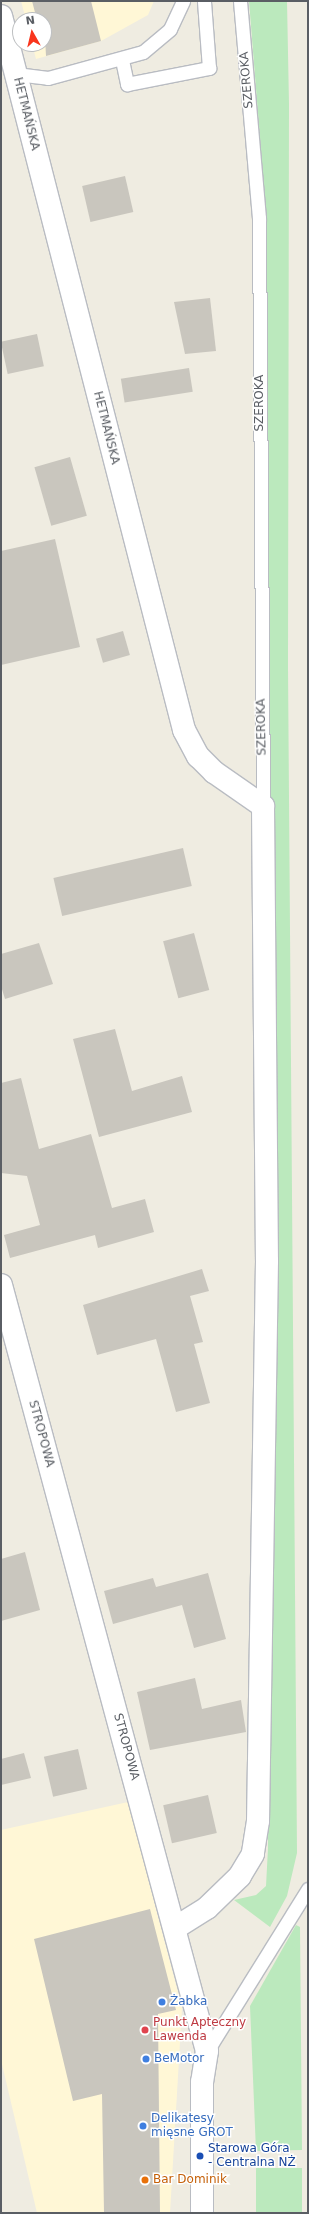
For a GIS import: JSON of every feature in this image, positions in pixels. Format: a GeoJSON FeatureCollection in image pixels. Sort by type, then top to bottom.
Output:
{"type":"FeatureCollection","features":[{"type":"Feature","properties":{"kind":"street","name":"HETMAŃSKA"},"geometry":{"type":"LineString","coordinates":[[1,16],[184,730],[198,756],[263,806]]}},
{"type":"Feature","properties":{"kind":"street"},"geometry":{"type":"LineString","coordinates":[[175,1928],[213,1903],[240,1876],[253,1854],[258,1821],[267,1261],[263,806]]}},
{"type":"Feature","properties":{"kind":"street","name":"STROPOWA"},"geometry":{"type":"LineString","coordinates":[[1,1285],[207,2051],[202,2082],[202,2213]]}},
{"type":"Feature","properties":{"kind":"lane"},"geometry":{"type":"LineString","coordinates":[[16,74],[48,78],[122,60],[143,52],[170,29],[183,1]]}},
{"type":"Feature","properties":{"kind":"lane"},"geometry":{"type":"LineString","coordinates":[[122,60],[127,84],[209,68],[204,1]]}},
{"type":"Feature","properties":{"kind":"lane","name":"SZEROKA"},"geometry":{"type":"LineString","coordinates":[[240,1],[259,218],[263,806]]}},
{"type":"Feature","properties":{"kind":"lane"},"geometry":{"type":"LineString","coordinates":[[207,2051],[308,1889]]}},
{"type":"Feature","properties":{"kind":"shaded area"},"geometry":{"type":"Polygon","coordinates":[[[21,1],[154,1],[148,15],[101,41],[36,59],[34,52],[52,52],[52,12],[24,12],[21,1]]]}},
{"type":"Feature","properties":{"kind":"shaded area"},"geometry":{"type":"Polygon","coordinates":[[[128,1802],[182,2008],[170,2213],[37,2213],[1,2060],[1,1830],[128,1802]]]}},
{"type":"Feature","properties":{"kind":"green space"},"geometry":{"type":"Polygon","coordinates":[[[249,1],[287,1],[289,104],[288,666],[297,1853],[287,1896],[270,1927],[234,1900],[256,1895],[266,1886],[268,1848],[272,950],[265,201],[249,1]]]}},
{"type":"Feature","properties":{"kind":"green space"},"geometry":{"type":"Polygon","coordinates":[[[296,1925],[300,1927],[302,2150],[256,2151],[250,2006],[296,1925]]]}},
{"type":"Feature","properties":{"kind":"green space"},"geometry":{"type":"Polygon","coordinates":[[[256,2168],[302,2168],[302,2213],[256,2213],[256,2168]]]}},
{"type":"Feature","properties":{"kind":"building"},"geometry":{"type":"Polygon","coordinates":[[[32,1],[91,1],[101,41],[46,56],[46,52],[52,52],[52,12],[35,12],[32,1]]]}},
{"type":"Feature","properties":{"kind":"building"},"geometry":{"type":"Polygon","coordinates":[[[125,176],[133,212],[90,222],[82,186],[125,176]]]}},
{"type":"Feature","properties":{"kind":"building"},"geometry":{"type":"Polygon","coordinates":[[[210,298],[216,351],[185,354],[174,302],[210,298]]]}},
{"type":"Feature","properties":{"kind":"building"},"geometry":{"type":"Polygon","coordinates":[[[37,334],[44,366],[8,374],[1,342],[37,334]]]}},
{"type":"Feature","properties":{"kind":"building"},"geometry":{"type":"Polygon","coordinates":[[[189,368],[193,392],[125,402],[121,379],[189,368]]]}},
{"type":"Feature","properties":{"kind":"building"},"geometry":{"type":"Polygon","coordinates":[[[70,457],[87,516],[51,526],[34,467],[70,457]]]}},
{"type":"Feature","properties":{"kind":"building"},"geometry":{"type":"Polygon","coordinates":[[[55,539],[80,647],[1,665],[1,551],[55,539]]]}},
{"type":"Feature","properties":{"kind":"building"},"geometry":{"type":"Polygon","coordinates":[[[123,631],[130,655],[103,663],[96,639],[123,631]]]}},
{"type":"Feature","properties":{"kind":"building"},"geometry":{"type":"Polygon","coordinates":[[[183,848],[192,886],[62,916],[53,878],[183,848]]]}},
{"type":"Feature","properties":{"kind":"building"},"geometry":{"type":"Polygon","coordinates":[[[194,933],[209,990],[178,998],[163,941],[194,933]]]}},
{"type":"Feature","properties":{"kind":"building"},"geometry":{"type":"Polygon","coordinates":[[[39,943],[53,984],[5,999],[1,986],[1,954],[39,943]]]}},
{"type":"Feature","properties":{"kind":"building"},"geometry":{"type":"Polygon","coordinates":[[[115,1029],[132,1091],[182,1076],[192,1112],[99,1137],[73,1039],[115,1029]]]}},
{"type":"Feature","properties":{"kind":"building"},"geometry":{"type":"Polygon","coordinates":[[[21,1078],[39,1149],[91,1134],[112,1208],[145,1199],[154,1232],[98,1248],[95,1235],[10,1258],[4,1235],[40,1225],[27,1176],[1,1173],[1,1083],[21,1078]]]}},
{"type":"Feature","properties":{"kind":"building"},"geometry":{"type":"Polygon","coordinates":[[[202,1269],[209,1291],[190,1296],[203,1342],[194,1344],[210,1403],[176,1412],[156,1339],[97,1355],[83,1305],[202,1269]]]}},
{"type":"Feature","properties":{"kind":"building"},"geometry":{"type":"Polygon","coordinates":[[[25,1552],[40,1610],[1,1621],[1,1559],[25,1552]]]}},
{"type":"Feature","properties":{"kind":"building"},"geometry":{"type":"Polygon","coordinates":[[[208,1573],[226,1639],[194,1648],[182,1605],[113,1624],[104,1591],[153,1578],[156,1587],[208,1573]]]}},
{"type":"Feature","properties":{"kind":"building"},"geometry":{"type":"Polygon","coordinates":[[[195,1678],[202,1709],[241,1700],[246,1732],[150,1750],[137,1692],[195,1678]]]}},
{"type":"Feature","properties":{"kind":"building"},"geometry":{"type":"Polygon","coordinates":[[[78,1749],[87,1789],[53,1797],[44,1757],[78,1749]]]}},
{"type":"Feature","properties":{"kind":"building"},"geometry":{"type":"Polygon","coordinates":[[[24,1753],[31,1778],[1,1785],[1,1759],[24,1753]]]}},
{"type":"Feature","properties":{"kind":"building"},"geometry":{"type":"Polygon","coordinates":[[[208,1795],[217,1833],[172,1843],[163,1805],[208,1795]]]}},
{"type":"Feature","properties":{"kind":"building"},"geometry":{"type":"Polygon","coordinates":[[[150,1909],[176,2010],[158,2014],[160,2213],[104,2213],[102,2094],[73,2101],[34,1939],[150,1909]]]}},
{"type":"Feature","properties":{"kind":"place","name":"Żabka"},"geometry":{"type":"Point","coordinates":[162,2002]}},
{"type":"Feature","properties":{"kind":"place","name":"Punkt Apteczny Lawenda"},"geometry":{"type":"Point","coordinates":[145,2030]}},
{"type":"Feature","properties":{"kind":"place","name":"BeMotor"},"geometry":{"type":"Point","coordinates":[146,2059]}},
{"type":"Feature","properties":{"kind":"place","name":"Delikatesy mięsne GROT"},"geometry":{"type":"Point","coordinates":[143,2126]}},
{"type":"Feature","properties":{"kind":"place","name":"Starowa Góra - Centralna NŻ"},"geometry":{"type":"Point","coordinates":[200,2156]}},
{"type":"Feature","properties":{"kind":"place","name":"Bar Dominik"},"geometry":{"type":"Point","coordinates":[145,2180]}}]}
